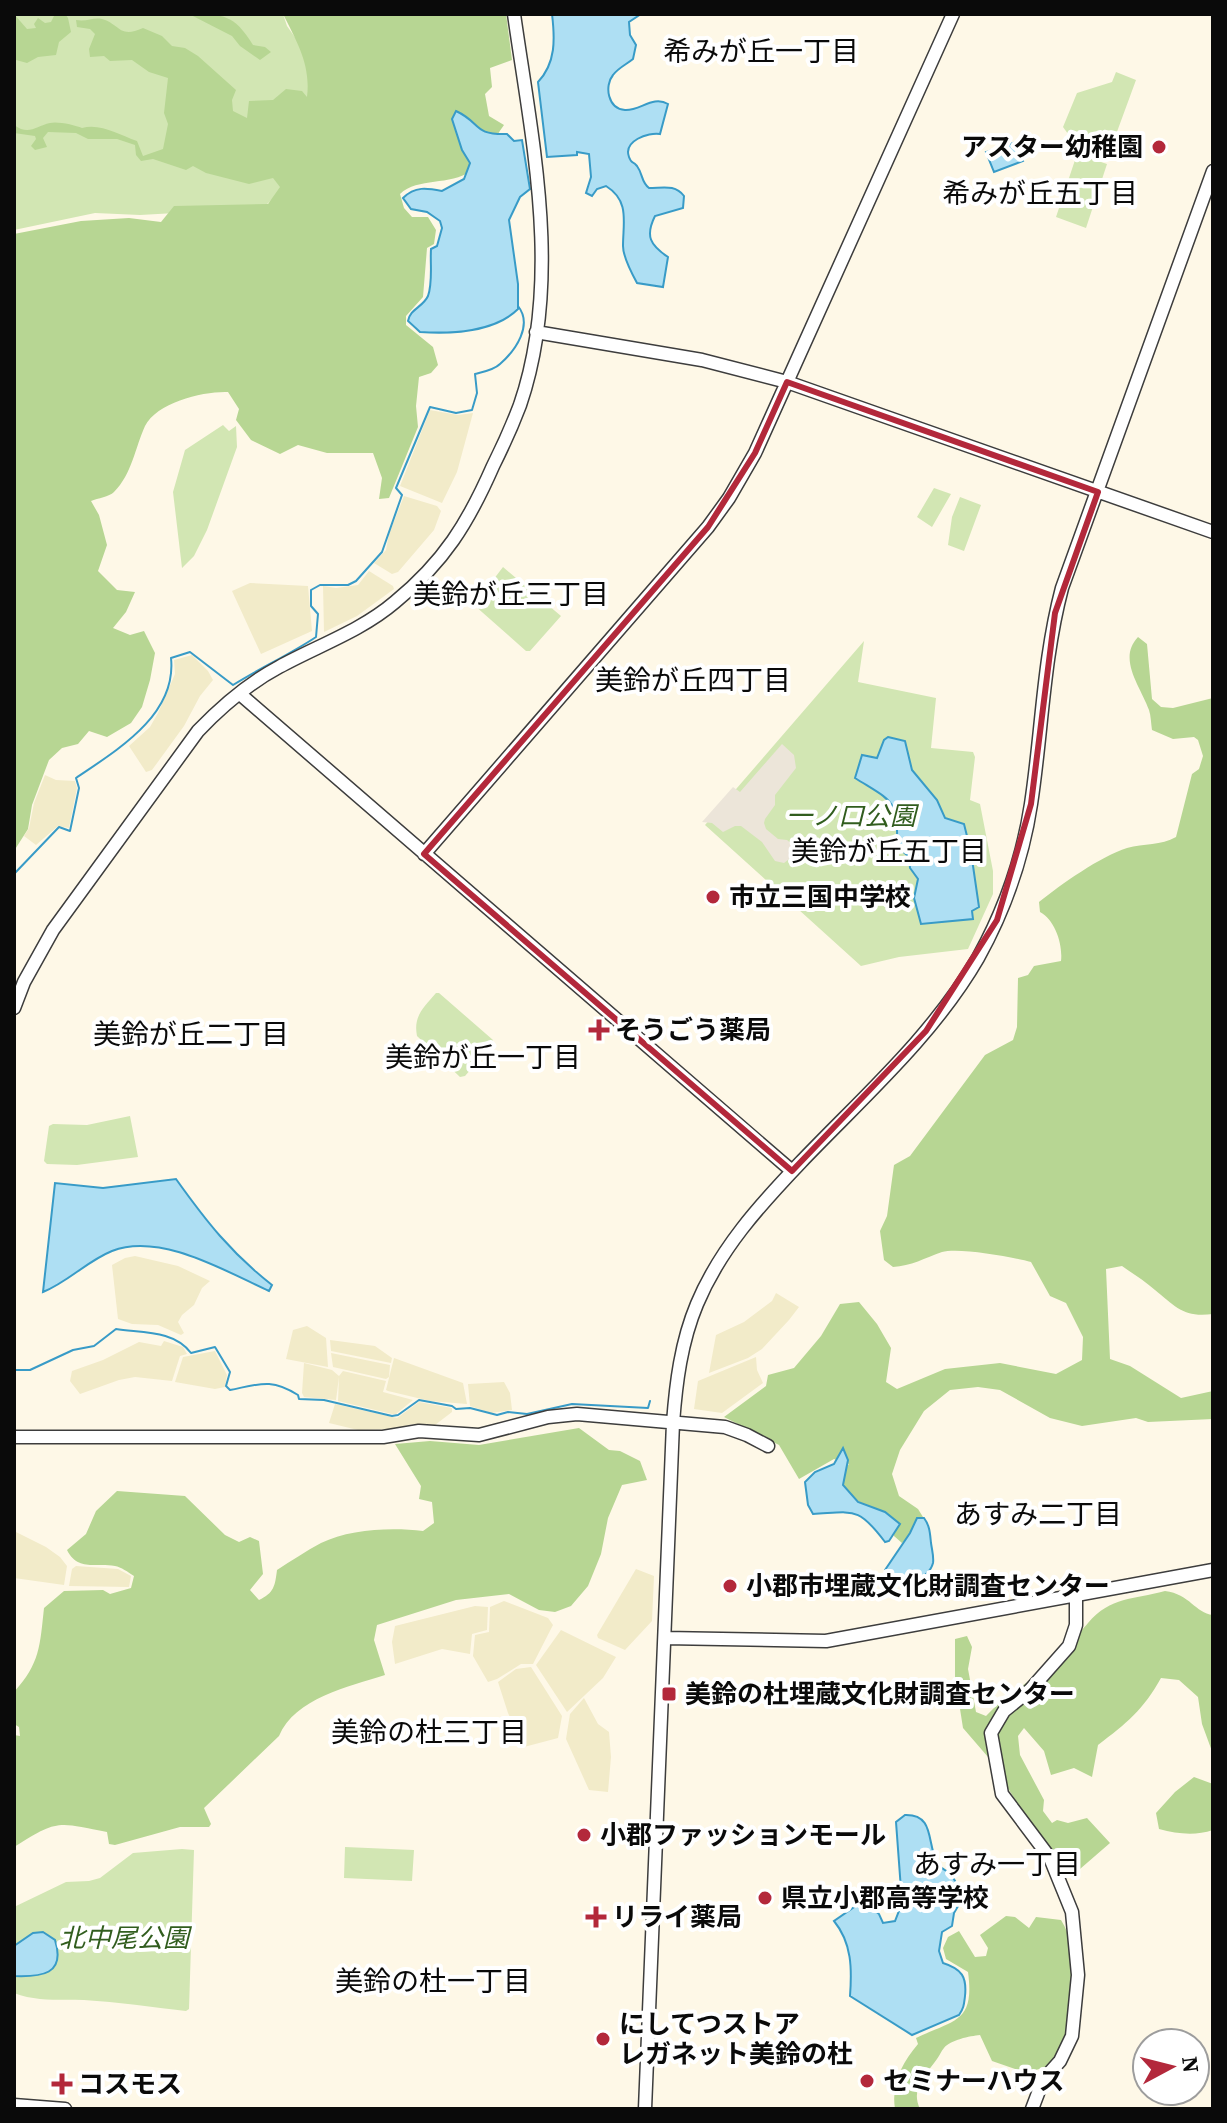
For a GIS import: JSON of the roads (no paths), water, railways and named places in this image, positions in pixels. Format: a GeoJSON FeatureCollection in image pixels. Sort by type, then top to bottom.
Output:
{"type":"FeatureCollection","features":[{"type":"Feature","properties":{"kind":"street"},"geometry":{"type":"LineString","coordinates":[[14,1008],[24,982],[53,930],[198,731],[220,708],[275,670],[389,607],[443,556],[460,535],[510,429],[527,380],[536,332],[541,218],[514,14]]}},
{"type":"Feature","properties":{"kind":"street"},"geometry":{"type":"LineString","coordinates":[[424,854],[708,527],[729,498],[755,453],[953,14]]}},
{"type":"Feature","properties":{"kind":"street"},"geometry":{"type":"LineString","coordinates":[[645,2109],[673,1423],[681,1357],[697,1304],[721,1257],[740,1229],[926,1031],[964,979],[997,920],[1018,861],[1031,804],[1048,647],[1055,613],[1213,171]]}},
{"type":"Feature","properties":{"kind":"street"},"geometry":{"type":"LineString","coordinates":[[536,332],[702,360],[787,382],[1213,532]]}},
{"type":"Feature","properties":{"kind":"street"},"geometry":{"type":"LineString","coordinates":[[240,694],[792,1171]]}},
{"type":"Feature","properties":{"kind":"street"},"geometry":{"type":"LineString","coordinates":[[14,1437],[383,1437],[419,1431],[479,1435],[548,1417],[577,1414],[725,1427],[768,1446]]}},
{"type":"Feature","properties":{"kind":"street"},"geometry":{"type":"LineString","coordinates":[[665,1638],[826,1641],[1213,1570]]}},
{"type":"Feature","properties":{"kind":"street"},"geometry":{"type":"LineString","coordinates":[[1032,2109],[1043,2080],[1060,2061],[1072,2036],[1078,1975],[1074,1929],[1072,1912],[1050,1858],[1002,1794],[991,1733],[1004,1711],[1030,1690],[1069,1646],[1076,1625],[1076,1595]]}},
{"type":"Feature","properties":{"kind":"street"},"geometry":{"type":"LineString","coordinates":[[14,2105],[65,2109]]}},
{"type":"Feature","properties":{"kind":"water"},"geometry":{"type":"Polygon","coordinates":[[[552,14],[641,14],[629,22],[630,35],[636,45],[633,59],[613,75],[608,91],[611,101],[619,109],[636,108],[657,101],[668,104],[660,134],[649,134],[638,139],[628,151],[649,188],[673,188],[684,196],[683,208],[655,216],[650,229],[653,244],[668,257],[663,287],[637,283],[632,274],[623,250],[624,220],[619,198],[606,186],[597,189],[592,196],[586,193],[591,177],[589,154],[577,152],[577,155],[547,157],[538,82],[551,59],[554,41],[552,14]]]}},
{"type":"Feature","properties":{"kind":"water"},"geometry":{"type":"Polygon","coordinates":[[[456,111],[488,133],[507,134],[514,141],[522,140],[530,189],[520,197],[509,220],[518,284],[518,309],[485,327],[459,332],[420,332],[408,321],[428,296],[431,249],[437,246],[442,228],[440,221],[427,212],[411,209],[403,198],[417,190],[442,191],[464,179],[470,163],[462,150],[452,119],[456,111]]]}},
{"type":"Feature","properties":{"kind":"water"},"geometry":{"type":"Polygon","coordinates":[[[1016,142],[1023,161],[994,172],[986,152],[1016,142]]]}},
{"type":"Feature","properties":{"kind":"water"},"geometry":{"type":"Polygon","coordinates":[[[888,737],[905,741],[912,770],[937,800],[945,818],[964,824],[979,907],[972,911],[973,919],[921,924],[914,898],[918,879],[910,868],[909,857],[897,846],[896,819],[891,803],[855,778],[862,755],[877,758],[888,737]]]}},
{"type":"Feature","properties":{"kind":"water"},"geometry":{"type":"Polygon","coordinates":[[[176,1179],[220,1236],[272,1285],[269,1291],[192,1256],[151,1246],[131,1246],[103,1255],[43,1292],[55,1183],[103,1188],[176,1179]]]}},
{"type":"Feature","properties":{"kind":"water"},"geometry":{"type":"Polygon","coordinates":[[[843,1448],[848,1460],[843,1485],[858,1502],[885,1512],[900,1524],[889,1541],[885,1542],[861,1517],[847,1512],[813,1514],[808,1505],[805,1482],[815,1472],[834,1464],[843,1448]]]}},
{"type":"Feature","properties":{"kind":"water"},"geometry":{"type":"Polygon","coordinates":[[[917,1518],[924,1518],[929,1527],[933,1558],[930,1569],[913,1580],[886,1579],[885,1570],[917,1518]]]}},
{"type":"Feature","properties":{"kind":"water"},"geometry":{"type":"Polygon","coordinates":[[[905,1815],[915,1816],[926,1825],[938,1864],[951,1875],[959,1889],[961,1901],[954,1913],[952,1926],[942,1932],[939,1951],[943,1963],[962,1975],[965,1989],[964,2006],[959,2015],[912,2035],[850,1996],[850,1957],[834,1921],[863,1901],[879,1914],[883,1923],[895,1921],[902,1903],[896,1822],[905,1815]]]}},
{"type":"Feature","properties":{"kind":"water"},"geometry":{"type":"Polygon","coordinates":[[[43,1932],[55,1940],[58,1952],[54,1967],[42,1974],[14,1976],[14,1946],[33,1933],[43,1932]]]}},
{"type":"Feature","properties":{"kind":"waterway"},"geometry":{"type":"LineString","coordinates":[[14,874],[59,827],[70,831],[79,788],[76,778],[126,743],[154,714],[170,678],[171,658],[190,652],[233,685],[316,637],[318,614],[311,606],[311,590],[320,585],[348,585],[356,581],[382,552],[402,495],[396,488],[430,407],[456,413],[472,410],[477,393],[475,374],[498,366],[521,337],[524,321],[518,306]]}},
{"type":"Feature","properties":{"kind":"waterway"},"geometry":{"type":"LineString","coordinates":[[14,1370],[30,1370],[73,1350],[94,1346],[116,1329],[167,1336],[191,1353],[215,1347],[230,1372],[226,1386],[230,1390],[273,1384],[298,1395],[299,1399],[324,1400],[392,1416],[419,1400],[497,1415],[508,1412],[527,1414],[572,1404],[648,1408],[650,1401]]}},
{"type":"Feature","properties":{"kind":"place","name":"アスター幼稚園"},"geometry":{"type":"Point","coordinates":[1159,147]}},
{"type":"Feature","properties":{"kind":"place","name":"市立三国中学校"},"geometry":{"type":"Point","coordinates":[713,897]}},
{"type":"Feature","properties":{"kind":"place","name":"そうごう薬局"},"geometry":{"type":"Point","coordinates":[599,1030]}},
{"type":"Feature","properties":{"kind":"place","name":"小郡市埋蔵文化財調査センター"},"geometry":{"type":"Point","coordinates":[730,1586]}},
{"type":"Feature","properties":{"kind":"place","name":"美鈴の杜埋蔵文化財調査センター"},"geometry":{"type":"Point","coordinates":[669,1694]}},
{"type":"Feature","properties":{"kind":"place","name":"小郡ファッションモール"},"geometry":{"type":"Point","coordinates":[584,1835]}},
{"type":"Feature","properties":{"kind":"place","name":"県立小郡高等学校"},"geometry":{"type":"Point","coordinates":[765,1898]}},
{"type":"Feature","properties":{"kind":"place","name":"リライ薬局"},"geometry":{"type":"Point","coordinates":[596,1917]}},
{"type":"Feature","properties":{"kind":"place","name":"にしてつストア レガネット美鈴の杜"},"geometry":{"type":"Point","coordinates":[603,2039]}},
{"type":"Feature","properties":{"kind":"place","name":"セミナーハウス"},"geometry":{"type":"Point","coordinates":[867,2081]}},
{"type":"Feature","properties":{"kind":"place","name":"コスモス"},"geometry":{"type":"Point","coordinates":[62,2084]}},
{"type":"Feature","properties":{"kind":"district","name":"希みが丘一丁目"},"geometry":{"type":"Point","coordinates":[761,51]}},
{"type":"Feature","properties":{"kind":"district","name":"希みが丘五丁目"},"geometry":{"type":"Point","coordinates":[1040,193]}},
{"type":"Feature","properties":{"kind":"district","name":"美鈴が丘三丁目"},"geometry":{"type":"Point","coordinates":[511,594]}},
{"type":"Feature","properties":{"kind":"district","name":"美鈴が丘四丁目"},"geometry":{"type":"Point","coordinates":[693,680]}},
{"type":"Feature","properties":{"kind":"district","name":"美鈴が丘五丁目"},"geometry":{"type":"Point","coordinates":[889,851]}},
{"type":"Feature","properties":{"kind":"district","name":"美鈴が丘二丁目"},"geometry":{"type":"Point","coordinates":[191,1034]}},
{"type":"Feature","properties":{"kind":"district","name":"美鈴が丘一丁目"},"geometry":{"type":"Point","coordinates":[483,1057]}},
{"type":"Feature","properties":{"kind":"district","name":"あすみ二丁目"},"geometry":{"type":"Point","coordinates":[1038,1514]}},
{"type":"Feature","properties":{"kind":"district","name":"美鈴の杜三丁目"},"geometry":{"type":"Point","coordinates":[429,1732]}},
{"type":"Feature","properties":{"kind":"district","name":"あすみ一丁目"},"geometry":{"type":"Point","coordinates":[997,1864]}},
{"type":"Feature","properties":{"kind":"district","name":"美鈴の杜一丁目"},"geometry":{"type":"Point","coordinates":[433,1981]}},
{"type":"Feature","properties":{"kind":"park label","name":"一ノ口公園"},"geometry":{"type":"Point","coordinates":[851,816]}},
{"type":"Feature","properties":{"kind":"park label","name":"北中尾公園"},"geometry":{"type":"Point","coordinates":[124,1938]}}]}
